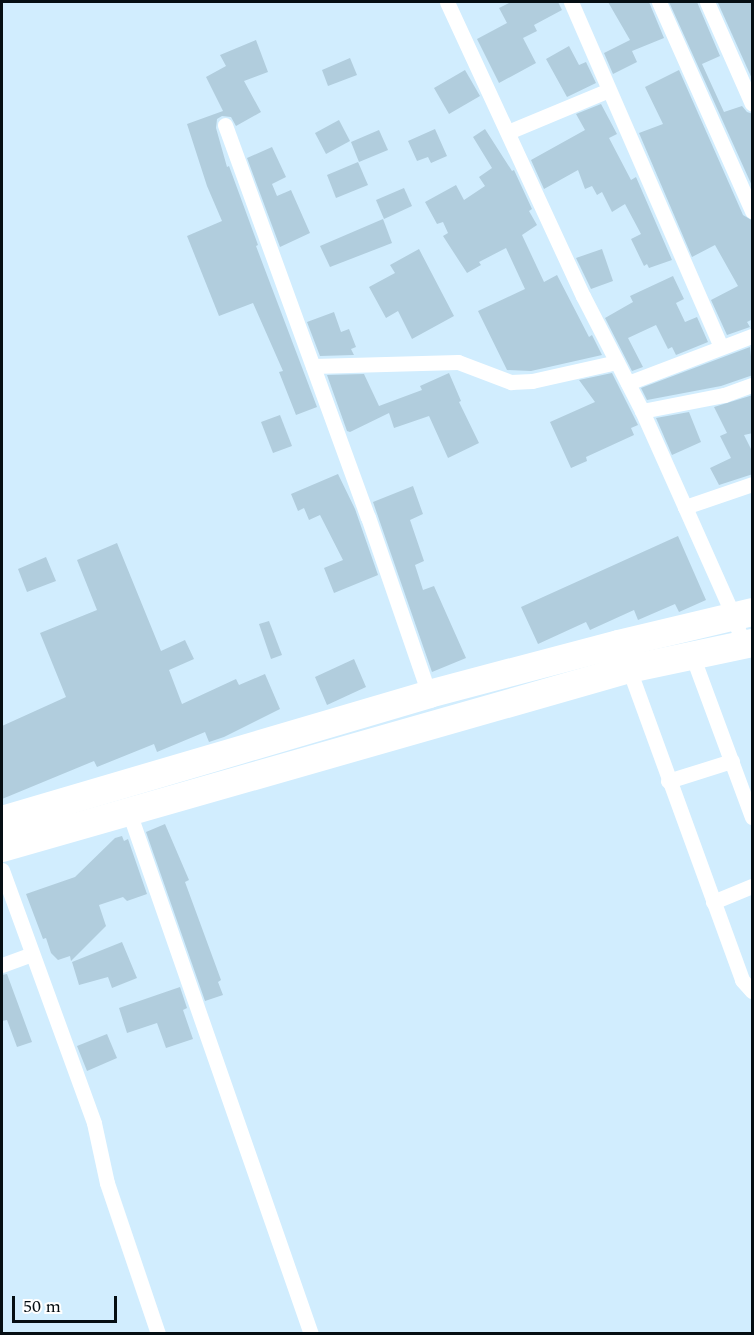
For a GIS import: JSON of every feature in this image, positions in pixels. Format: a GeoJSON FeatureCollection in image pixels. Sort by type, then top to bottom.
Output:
{"type":"FeatureCollection","features":[{"type":"Feature","properties":{"kind":"highway"},"geometry":{"type":"LineString","coordinates":[[2,820],[429,694],[743,613]]}},
{"type":"Feature","properties":{"kind":"highway"},"geometry":{"type":"LineString","coordinates":[[2,848],[629,669],[748,643]]}},
{"type":"Feature","properties":{"kind":"street"},"geometry":{"type":"LineString","coordinates":[[447,2],[583,296],[642,411],[685,507],[743,613],[748,643]]}},
{"type":"Feature","properties":{"kind":"street"},"geometry":{"type":"LineString","coordinates":[[570,2],[721,347]]}},
{"type":"Feature","properties":{"kind":"street"},"geometry":{"type":"LineString","coordinates":[[659,2],[753,211]]}},
{"type":"Feature","properties":{"kind":"street"},"geometry":{"type":"LineString","coordinates":[[707,2],[753,104]]}},
{"type":"Feature","properties":{"kind":"street"},"geometry":{"type":"LineString","coordinates":[[508,132],[609,90]]}},
{"type":"Feature","properties":{"kind":"street"},"geometry":{"type":"LineString","coordinates":[[225,125],[429,694]]}},
{"type":"Feature","properties":{"kind":"street"},"geometry":{"type":"LineString","coordinates":[[628,383],[753,336]]}},
{"type":"Feature","properties":{"kind":"street"},"geometry":{"type":"LineString","coordinates":[[313,366],[458,362],[511,382],[532,381],[617,362]]}},
{"type":"Feature","properties":{"kind":"street"},"geometry":{"type":"LineString","coordinates":[[642,411],[724,395],[753,385]]}},
{"type":"Feature","properties":{"kind":"street"},"geometry":{"type":"LineString","coordinates":[[685,507],[753,484]]}},
{"type":"Feature","properties":{"kind":"street"},"geometry":{"type":"LineString","coordinates":[[693,655],[753,817]]}},
{"type":"Feature","properties":{"kind":"street"},"geometry":{"type":"LineString","coordinates":[[629,669],[668,782],[742,980],[753,991]]}},
{"type":"Feature","properties":{"kind":"street"},"geometry":{"type":"LineString","coordinates":[[668,782],[732,761]]}},
{"type":"Feature","properties":{"kind":"street"},"geometry":{"type":"LineString","coordinates":[[129,812],[311,1334]]}},
{"type":"Feature","properties":{"kind":"street"},"geometry":{"type":"LineString","coordinates":[[2,870],[94,1123],[106,1183],[158,1334]]}},
{"type":"Feature","properties":{"kind":"street"},"geometry":{"type":"LineString","coordinates":[[713,902],[753,886]]}},
{"type":"Feature","properties":{"kind":"street"},"geometry":{"type":"LineString","coordinates":[[2,965],[32,954]]}},
{"type":"Feature","properties":{"kind":"building"},"geometry":{"type":"Polygon","coordinates":[[[511,2],[558,2],[562,10],[534,25],[537,31],[523,38],[536,63],[499,83],[477,39],[507,23],[499,8],[511,2]]]}},
{"type":"Feature","properties":{"kind":"building"},"geometry":{"type":"Polygon","coordinates":[[[608,2],[649,2],[664,38],[632,51],[637,62],[613,74],[604,53],[630,40],[608,2]]]}},
{"type":"Feature","properties":{"kind":"building"},"geometry":{"type":"Polygon","coordinates":[[[669,2],[697,2],[720,56],[702,64],[724,112],[742,106],[747,112],[753,114],[753,188],[669,2]]]}},
{"type":"Feature","properties":{"kind":"building"},"geometry":{"type":"Polygon","coordinates":[[[750,2],[753,7],[753,81],[718,3],[750,2]]]}},
{"type":"Feature","properties":{"kind":"building"},"geometry":{"type":"Polygon","coordinates":[[[256,40],[268,72],[244,81],[261,112],[236,126],[231,117],[222,116],[217,119],[216,128],[227,167],[229,166],[258,245],[256,246],[317,407],[296,415],[279,372],[283,371],[253,303],[219,316],[187,236],[222,221],[207,186],[187,124],[223,111],[206,77],[226,66],[220,55],[256,40]]]}},
{"type":"Feature","properties":{"kind":"building"},"geometry":{"type":"Polygon","coordinates":[[[569,46],[579,65],[586,62],[596,83],[567,97],[546,59],[569,46]]]}},
{"type":"Feature","properties":{"kind":"building"},"geometry":{"type":"Polygon","coordinates":[[[350,58],[357,75],[328,86],[322,70],[350,58]]]}},
{"type":"Feature","properties":{"kind":"building"},"geometry":{"type":"Polygon","coordinates":[[[465,70],[480,96],[449,114],[434,88],[465,70]]]}},
{"type":"Feature","properties":{"kind":"building"},"geometry":{"type":"Polygon","coordinates":[[[679,70],[743,215],[753,221],[753,319],[747,322],[750,327],[727,335],[711,300],[738,286],[715,245],[692,257],[639,133],[663,124],[645,87],[679,70]]]}},
{"type":"Feature","properties":{"kind":"building"},"geometry":{"type":"Polygon","coordinates":[[[601,104],[617,134],[609,138],[631,180],[636,177],[672,260],[649,268],[647,264],[644,266],[631,239],[641,234],[625,204],[612,212],[602,192],[597,195],[592,186],[585,189],[578,170],[544,189],[531,160],[585,130],[576,114],[601,104]]]}},
{"type":"Feature","properties":{"kind":"building"},"geometry":{"type":"Polygon","coordinates":[[[339,120],[350,141],[326,154],[315,133],[339,120]]]}},
{"type":"Feature","properties":{"kind":"building"},"geometry":{"type":"Polygon","coordinates":[[[435,129],[447,156],[431,163],[428,157],[417,161],[408,141],[435,129]]]}},
{"type":"Feature","properties":{"kind":"building"},"geometry":{"type":"Polygon","coordinates":[[[485,129],[512,171],[514,170],[532,209],[529,211],[537,225],[522,235],[544,282],[557,275],[589,337],[592,335],[602,355],[531,371],[507,370],[478,311],[525,289],[506,248],[479,262],[481,265],[467,273],[443,236],[448,233],[443,222],[437,224],[425,202],[456,185],[464,200],[485,186],[479,177],[492,168],[473,137],[485,129]]]}},
{"type":"Feature","properties":{"kind":"building"},"geometry":{"type":"Polygon","coordinates":[[[379,130],[388,150],[359,162],[351,142],[379,130]]]}},
{"type":"Feature","properties":{"kind":"building"},"geometry":{"type":"Polygon","coordinates":[[[272,147],[286,177],[272,184],[277,196],[291,190],[310,233],[280,247],[247,158],[272,147]]]}},
{"type":"Feature","properties":{"kind":"building"},"geometry":{"type":"Polygon","coordinates":[[[358,162],[368,185],[336,198],[327,175],[358,162]]]}},
{"type":"Feature","properties":{"kind":"building"},"geometry":{"type":"Polygon","coordinates":[[[404,188],[412,206],[384,219],[376,200],[404,188]]]}},
{"type":"Feature","properties":{"kind":"building"},"geometry":{"type":"Polygon","coordinates":[[[383,219],[392,243],[330,267],[320,246],[383,219]]]}},
{"type":"Feature","properties":{"kind":"building"},"geometry":{"type":"Polygon","coordinates":[[[419,249],[454,316],[412,339],[398,311],[386,318],[369,287],[395,273],[390,265],[419,249]]]}},
{"type":"Feature","properties":{"kind":"building"},"geometry":{"type":"Polygon","coordinates":[[[602,249],[613,281],[591,289],[576,258],[602,249]]]}},
{"type":"Feature","properties":{"kind":"building"},"geometry":{"type":"Polygon","coordinates":[[[673,276],[684,299],[676,303],[685,322],[697,317],[708,342],[676,355],[672,347],[668,349],[656,325],[628,338],[643,367],[632,371],[605,318],[633,302],[630,296],[673,276]]]}},
{"type":"Feature","properties":{"kind":"building"},"geometry":{"type":"Polygon","coordinates":[[[334,312],[341,332],[349,329],[356,347],[351,349],[354,355],[320,356],[307,322],[334,312]]]}},
{"type":"Feature","properties":{"kind":"building"},"geometry":{"type":"Polygon","coordinates":[[[750,347],[753,375],[721,386],[647,400],[641,388],[750,347]]]}},
{"type":"Feature","properties":{"kind":"building"},"geometry":{"type":"Polygon","coordinates":[[[449,373],[461,401],[459,402],[479,443],[448,458],[429,416],[394,428],[389,413],[350,432],[347,431],[327,375],[364,374],[379,406],[422,390],[420,386],[449,373]]]}},
{"type":"Feature","properties":{"kind":"building"},"geometry":{"type":"Polygon","coordinates":[[[612,373],[638,425],[631,428],[634,435],[586,457],[587,461],[571,468],[550,422],[595,402],[579,380],[612,373]]]}},
{"type":"Feature","properties":{"kind":"building"},"geometry":{"type":"Polygon","coordinates":[[[753,395],[753,433],[744,435],[753,453],[753,474],[719,485],[710,468],[731,458],[720,436],[727,433],[714,407],[753,395]]]}},
{"type":"Feature","properties":{"kind":"building"},"geometry":{"type":"Polygon","coordinates":[[[689,412],[701,442],[672,455],[656,418],[689,412]]]}},
{"type":"Feature","properties":{"kind":"building"},"geometry":{"type":"Polygon","coordinates":[[[280,415],[292,446],[273,453],[261,422],[280,415]]]}},
{"type":"Feature","properties":{"kind":"building"},"geometry":{"type":"Polygon","coordinates":[[[338,474],[355,509],[378,575],[334,593],[324,568],[343,560],[320,515],[309,520],[304,508],[298,511],[291,494],[338,474]]]}},
{"type":"Feature","properties":{"kind":"building"},"geometry":{"type":"Polygon","coordinates":[[[413,486],[423,514],[410,520],[424,561],[415,565],[423,590],[434,586],[466,658],[432,672],[373,502],[413,486]]]}},
{"type":"Feature","properties":{"kind":"building"},"geometry":{"type":"Polygon","coordinates":[[[678,536],[706,600],[679,612],[675,604],[638,620],[634,610],[590,630],[586,622],[538,644],[521,607],[678,536]]]}},
{"type":"Feature","properties":{"kind":"building"},"geometry":{"type":"Polygon","coordinates":[[[117,543],[161,651],[185,640],[194,659],[169,670],[182,704],[236,679],[239,685],[265,674],[280,709],[209,742],[205,732],[157,752],[154,744],[97,767],[94,761],[2,799],[2,726],[66,697],[40,633],[97,610],[77,560],[117,543]]]}},
{"type":"Feature","properties":{"kind":"building"},"geometry":{"type":"Polygon","coordinates":[[[46,557],[56,581],[27,592],[18,569],[46,557]]]}},
{"type":"Feature","properties":{"kind":"building"},"geometry":{"type":"Polygon","coordinates":[[[269,621],[282,655],[271,659],[259,624],[269,621]]]}},
{"type":"Feature","properties":{"kind":"building"},"geometry":{"type":"Polygon","coordinates":[[[354,659],[366,687],[327,705],[315,677],[354,659]]]}},
{"type":"Feature","properties":{"kind":"building"},"geometry":{"type":"Polygon","coordinates":[[[165,824],[189,880],[185,882],[221,980],[218,982],[223,995],[205,1001],[146,832],[165,824]]]}},
{"type":"Feature","properties":{"kind":"building"},"geometry":{"type":"Polygon","coordinates":[[[122,836],[124,841],[128,839],[147,894],[127,901],[123,897],[99,905],[106,926],[71,961],[70,956],[58,960],[51,953],[46,938],[43,939],[26,894],[75,877],[115,838],[122,836]]]}},
{"type":"Feature","properties":{"kind":"building"},"geometry":{"type":"Polygon","coordinates":[[[122,942],[137,978],[112,988],[108,977],[79,985],[72,962],[122,942]]]}},
{"type":"Feature","properties":{"kind":"building"},"geometry":{"type":"Polygon","coordinates":[[[7,974],[32,1042],[17,1047],[7,1020],[2,1021],[2,975],[7,974]]]}},
{"type":"Feature","properties":{"kind":"building"},"geometry":{"type":"Polygon","coordinates":[[[180,987],[187,1008],[183,1010],[193,1039],[166,1048],[157,1023],[127,1033],[119,1008],[180,987]]]}},
{"type":"Feature","properties":{"kind":"building"},"geometry":{"type":"Polygon","coordinates":[[[107,1034],[117,1058],[87,1071],[77,1046],[107,1034]]]}}]}
